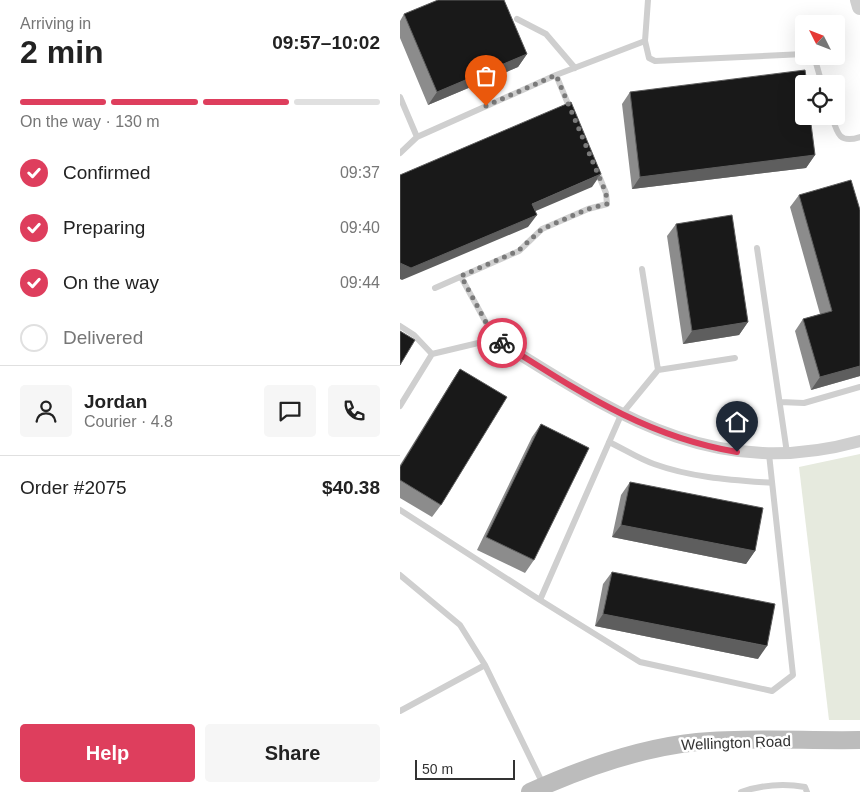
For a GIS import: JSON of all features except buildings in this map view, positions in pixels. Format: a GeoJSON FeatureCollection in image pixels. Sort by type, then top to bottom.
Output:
{"type":"FeatureCollection","features":[{"type":"Feature","properties":{"kind":"main road","name":"Wellington Road"},"geometry":{"type":"LineString","coordinates":[[540,790],[600,764],[673,745],[723,740],[860,740]]}},
{"type":"Feature","properties":{"kind":"street"},"geometry":{"type":"LineString","coordinates":[[858,0],[860,7]]}},
{"type":"Feature","properties":{"kind":"street"},"geometry":{"type":"LineString","coordinates":[[495,339],[621,415],[700,446],[737,452],[768,454],[806,452],[860,441]]}},
{"type":"Feature","properties":{"kind":"lane"},"geometry":{"type":"LineString","coordinates":[[648,0],[645,41],[649,58],[655,62],[795,54]]}},
{"type":"Feature","properties":{"kind":"lane"},"geometry":{"type":"LineString","coordinates":[[517,19],[546,34],[575,68]]}},
{"type":"Feature","properties":{"kind":"lane"},"geometry":{"type":"LineString","coordinates":[[400,154],[416,137],[556,75],[645,41]]}},
{"type":"Feature","properties":{"kind":"lane"},"geometry":{"type":"LineString","coordinates":[[556,75],[575,121]]}},
{"type":"Feature","properties":{"kind":"lane"},"geometry":{"type":"LineString","coordinates":[[400,97],[416,137]]}},
{"type":"Feature","properties":{"kind":"lane"},"geometry":{"type":"LineString","coordinates":[[835,125],[838,134],[843,138],[852,140],[860,137]]}},
{"type":"Feature","properties":{"kind":"lane"},"geometry":{"type":"LineString","coordinates":[[435,288],[518,251],[542,229],[588,209],[607,204],[606,193],[595,166]]}},
{"type":"Feature","properties":{"kind":"lane"},"geometry":{"type":"LineString","coordinates":[[758,248],[788,453]]}},
{"type":"Feature","properties":{"kind":"lane"},"geometry":{"type":"LineString","coordinates":[[642,269],[658,370]]}},
{"type":"Feature","properties":{"kind":"lane"},"geometry":{"type":"LineString","coordinates":[[400,406],[432,354],[495,339],[461,276]]}},
{"type":"Feature","properties":{"kind":"lane"},"geometry":{"type":"LineString","coordinates":[[400,326],[414,335],[432,354]]}},
{"type":"Feature","properties":{"kind":"lane"},"geometry":{"type":"LineString","coordinates":[[540,600],[621,415],[658,370],[735,358]]}},
{"type":"Feature","properties":{"kind":"lane"},"geometry":{"type":"LineString","coordinates":[[780,402],[804,403],[860,387]]}},
{"type":"Feature","properties":{"kind":"lane"},"geometry":{"type":"LineString","coordinates":[[609,442],[653,464],[682,472],[710,479],[772,483]]}},
{"type":"Feature","properties":{"kind":"lane"},"geometry":{"type":"LineString","coordinates":[[400,510],[640,662],[772,691],[793,675],[768,454]]}},
{"type":"Feature","properties":{"kind":"lane"},"geometry":{"type":"LineString","coordinates":[[400,575],[460,625],[486,665],[540,790]]}},
{"type":"Feature","properties":{"kind":"lane"},"geometry":{"type":"LineString","coordinates":[[400,711],[486,665]]}},
{"type":"Feature","properties":{"kind":"lane"},"geometry":{"type":"LineString","coordinates":[[741,792],[756,787],[790,784],[805,787],[807,792]]}},
{"type":"Feature","properties":{"kind":"shaded area"},"geometry":{"type":"Polygon","coordinates":[[[860,454],[860,720],[829,720],[799,467],[860,454]]]}},
{"type":"Feature","properties":{"kind":"way so far"},"geometry":{"type":"LineString","coordinates":[[486,106],[556,75],[606,193],[607,204],[588,209],[542,229],[518,251],[461,276],[495,339],[502,343]]}},
{"type":"Feature","properties":{"kind":"route"},"geometry":{"type":"LineString","coordinates":[[502,343],[621,415],[700,446],[737,452]]}}]}
